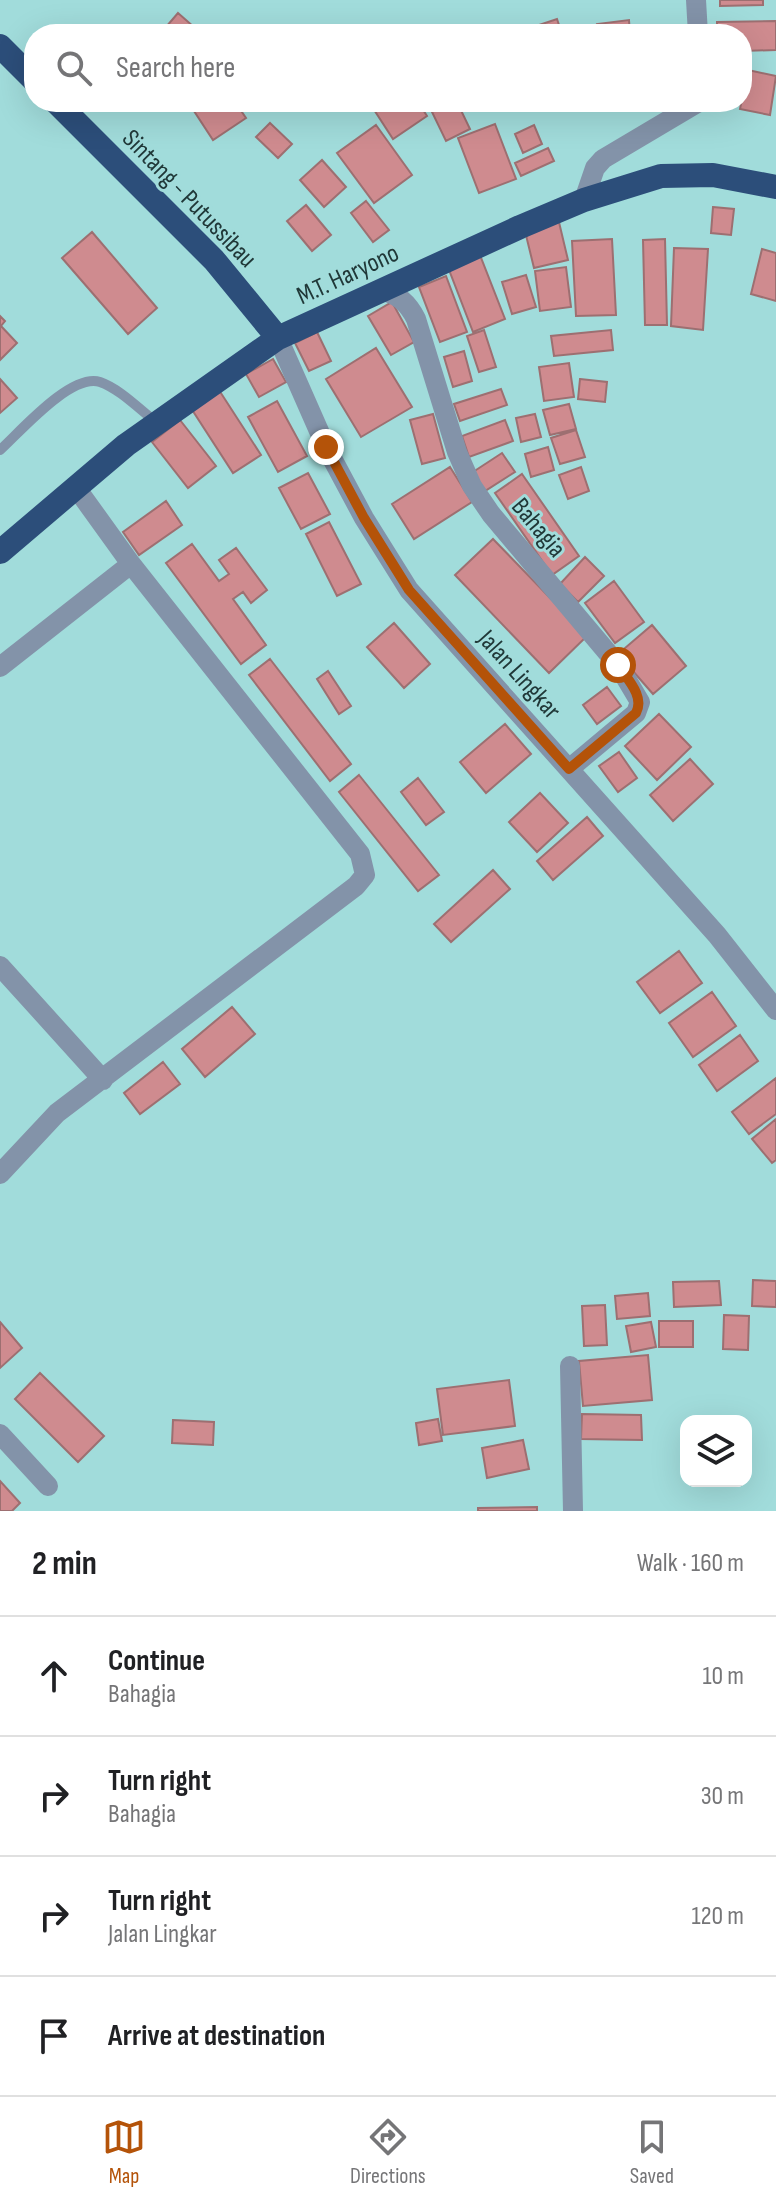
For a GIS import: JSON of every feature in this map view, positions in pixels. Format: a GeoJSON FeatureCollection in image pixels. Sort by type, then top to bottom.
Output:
{"type":"FeatureCollection","features":[{"type":"Feature","properties":{"kind":"highway"},"geometry":{"type":"LineString","coordinates":[[0,46],[24,70]]}},
{"type":"Feature","properties":{"kind":"highway","name":"Sintang - Putussibau"},"geometry":{"type":"LineString","coordinates":[[66,112],[214,260],[278,338]]}},
{"type":"Feature","properties":{"kind":"highway","name":"M.T. Haryono"},"geometry":{"type":"LineString","coordinates":[[0,552],[156,422],[278,338],[380,290],[584,200],[661,176],[713,175],[776,187]]}},
{"type":"Feature","properties":{"kind":"street"},"geometry":{"type":"LineString","coordinates":[[696,0],[697,24]]}},
{"type":"Feature","properties":{"kind":"street"},"geometry":{"type":"LineString","coordinates":[[584,200],[595,168],[603,159],[682,112]]}},
{"type":"Feature","properties":{"kind":"street","name":"Bahagia"},"geometry":{"type":"LineString","coordinates":[[380,290],[399,297],[410,307],[416,319],[457,452],[479,497],[618,665],[638,696],[640,702],[636,713],[569,769]]}},
{"type":"Feature","properties":{"kind":"street","name":"Jalan Lingkar"},"geometry":{"type":"LineString","coordinates":[[278,338],[326,447],[364,518],[409,590],[717,935],[776,1010]]}},
{"type":"Feature","properties":{"kind":"street"},"geometry":{"type":"LineString","coordinates":[[0,1174],[57,1113],[356,886],[365,875],[360,854],[131,564],[77,489]]}},
{"type":"Feature","properties":{"kind":"street"},"geometry":{"type":"LineString","coordinates":[[0,667],[131,564]]}},
{"type":"Feature","properties":{"kind":"street"},"geometry":{"type":"LineString","coordinates":[[0,966],[103,1080]]}},
{"type":"Feature","properties":{"kind":"street"},"geometry":{"type":"LineString","coordinates":[[570,1366],[573,1511]]}},
{"type":"Feature","properties":{"kind":"street"},"geometry":{"type":"LineString","coordinates":[[0,1434],[48,1486]]}},
{"type":"Feature","properties":{"kind":"lane"},"geometry":{"type":"LineString","coordinates":[[0,450],[69,388],[87,381],[98,381],[108,386],[156,422]]}},
{"type":"Feature","properties":{"kind":"building"},"geometry":{"type":"Polygon","coordinates":[[[720,0],[763,0],[763,5],[720,6],[720,0]]]}},
{"type":"Feature","properties":{"kind":"building"},"geometry":{"type":"Polygon","coordinates":[[[178,13],[191,24],[169,24],[178,13]]]}},
{"type":"Feature","properties":{"kind":"building"},"geometry":{"type":"Polygon","coordinates":[[[557,19],[559,24],[542,24],[557,19]]]}},
{"type":"Feature","properties":{"kind":"building"},"geometry":{"type":"Polygon","coordinates":[[[629,20],[629,24],[597,24],[629,20]]]}},
{"type":"Feature","properties":{"kind":"building"},"geometry":{"type":"Polygon","coordinates":[[[776,21],[776,50],[752,51],[752,24],[717,22],[776,21]]]}},
{"type":"Feature","properties":{"kind":"building"},"geometry":{"type":"Polygon","coordinates":[[[752,71],[776,76],[770,115],[752,111],[752,71]]]}},
{"type":"Feature","properties":{"kind":"building"},"geometry":{"type":"Polygon","coordinates":[[[195,112],[242,112],[246,118],[213,140],[195,112]]]}},
{"type":"Feature","properties":{"kind":"building"},"geometry":{"type":"Polygon","coordinates":[[[375,112],[424,112],[427,116],[393,139],[375,112]]]}},
{"type":"Feature","properties":{"kind":"building"},"geometry":{"type":"Polygon","coordinates":[[[432,112],[462,112],[470,129],[446,141],[432,112]]]}},
{"type":"Feature","properties":{"kind":"building"},"geometry":{"type":"Polygon","coordinates":[[[270,123],[292,144],[278,158],[256,137],[270,123]]]}},
{"type":"Feature","properties":{"kind":"building"},"geometry":{"type":"Polygon","coordinates":[[[495,124],[516,179],[479,193],[458,138],[495,124]]]}},
{"type":"Feature","properties":{"kind":"building"},"geometry":{"type":"Polygon","coordinates":[[[376,125],[412,175],[374,203],[337,153],[376,125]]]}},
{"type":"Feature","properties":{"kind":"building"},"geometry":{"type":"Polygon","coordinates":[[[534,125],[542,144],[523,153],[515,134],[534,125]]]}},
{"type":"Feature","properties":{"kind":"building"},"geometry":{"type":"Polygon","coordinates":[[[548,148],[554,161],[521,176],[515,163],[548,148]]]}},
{"type":"Feature","properties":{"kind":"building"},"geometry":{"type":"Polygon","coordinates":[[[322,160],[346,187],[324,207],[300,180],[322,160]]]}},
{"type":"Feature","properties":{"kind":"building"},"geometry":{"type":"Polygon","coordinates":[[[366,201],[389,230],[373,242],[351,213],[366,201]]]}},
{"type":"Feature","properties":{"kind":"building"},"geometry":{"type":"Polygon","coordinates":[[[306,205],[331,235],[312,251],[287,221],[306,205]]]}},
{"type":"Feature","properties":{"kind":"building"},"geometry":{"type":"Polygon","coordinates":[[[713,207],[734,209],[731,235],[711,233],[713,207]]]}},
{"type":"Feature","properties":{"kind":"building"},"geometry":{"type":"Polygon","coordinates":[[[558,218],[568,260],[534,268],[524,227],[558,218]]]}},
{"type":"Feature","properties":{"kind":"building"},"geometry":{"type":"Polygon","coordinates":[[[92,232],[157,308],[128,334],[62,258],[92,232]]]}},
{"type":"Feature","properties":{"kind":"building"},"geometry":{"type":"Polygon","coordinates":[[[612,239],[616,315],[576,316],[572,241],[612,239]]]}},
{"type":"Feature","properties":{"kind":"building"},"geometry":{"type":"Polygon","coordinates":[[[665,239],[667,325],[645,325],[643,240],[665,239]]]}},
{"type":"Feature","properties":{"kind":"building"},"geometry":{"type":"Polygon","coordinates":[[[674,248],[708,249],[703,330],[671,326],[674,248]]]}},
{"type":"Feature","properties":{"kind":"building"},"geometry":{"type":"Polygon","coordinates":[[[762,249],[776,253],[776,301],[751,294],[762,249]]]}},
{"type":"Feature","properties":{"kind":"building"},"geometry":{"type":"Polygon","coordinates":[[[478,250],[505,319],[473,332],[446,262],[478,250]]]}},
{"type":"Feature","properties":{"kind":"building"},"geometry":{"type":"Polygon","coordinates":[[[566,267],[571,307],[540,311],[535,271],[566,267]]]}},
{"type":"Feature","properties":{"kind":"building"},"geometry":{"type":"Polygon","coordinates":[[[526,275],[536,307],[512,314],[502,282],[526,275]]]}},
{"type":"Feature","properties":{"kind":"building"},"geometry":{"type":"Polygon","coordinates":[[[446,276],[467,332],[440,342],[419,287],[446,276]]]}},
{"type":"Feature","properties":{"kind":"building"},"geometry":{"type":"Polygon","coordinates":[[[392,302],[414,342],[391,355],[368,316],[392,302]]]}},
{"type":"Feature","properties":{"kind":"building"},"geometry":{"type":"Polygon","coordinates":[[[0,316],[5,321],[1,326],[17,343],[0,360],[0,316]]]}},
{"type":"Feature","properties":{"kind":"building"},"geometry":{"type":"Polygon","coordinates":[[[484,330],[496,367],[479,372],[467,336],[484,330]]]}},
{"type":"Feature","properties":{"kind":"building"},"geometry":{"type":"Polygon","coordinates":[[[611,330],[613,350],[554,356],[551,336],[611,330]]]}},
{"type":"Feature","properties":{"kind":"building"},"geometry":{"type":"Polygon","coordinates":[[[317,332],[331,361],[309,371],[295,343],[317,332]]]}},
{"type":"Feature","properties":{"kind":"building"},"geometry":{"type":"Polygon","coordinates":[[[376,348],[412,407],[361,437],[326,379],[376,348]]]}},
{"type":"Feature","properties":{"kind":"building"},"geometry":{"type":"Polygon","coordinates":[[[464,351],[472,381],[453,387],[444,357],[464,351]]]}},
{"type":"Feature","properties":{"kind":"building"},"geometry":{"type":"Polygon","coordinates":[[[273,359],[286,382],[259,397],[246,374],[273,359]]]}},
{"type":"Feature","properties":{"kind":"building"},"geometry":{"type":"Polygon","coordinates":[[[569,363],[574,397],[544,401],[539,367],[569,363]]]}},
{"type":"Feature","properties":{"kind":"building"},"geometry":{"type":"Polygon","coordinates":[[[0,379],[17,398],[0,413],[0,379]]]}},
{"type":"Feature","properties":{"kind":"building"},"geometry":{"type":"Polygon","coordinates":[[[580,379],[607,382],[605,402],[578,399],[580,379]]]}},
{"type":"Feature","properties":{"kind":"building"},"geometry":{"type":"Polygon","coordinates":[[[217,387],[261,455],[233,473],[189,405],[217,387]]]}},
{"type":"Feature","properties":{"kind":"building"},"geometry":{"type":"Polygon","coordinates":[[[501,389],[507,405],[460,421],[454,404],[501,389]]]}},
{"type":"Feature","properties":{"kind":"building"},"geometry":{"type":"Polygon","coordinates":[[[277,401],[307,456],[278,472],[248,417],[277,401]]]}},
{"type":"Feature","properties":{"kind":"building"},"geometry":{"type":"Polygon","coordinates":[[[569,404],[576,429],[550,435],[543,410],[569,404]]]}},
{"type":"Feature","properties":{"kind":"building"},"geometry":{"type":"Polygon","coordinates":[[[433,414],[445,458],[422,464],[410,420],[433,414]]]}},
{"type":"Feature","properties":{"kind":"building"},"geometry":{"type":"Polygon","coordinates":[[[535,414],[541,437],[521,442],[516,418],[535,414]]]}},
{"type":"Feature","properties":{"kind":"building"},"geometry":{"type":"Polygon","coordinates":[[[180,420],[216,466],[188,488],[152,442],[180,420]]]}},
{"type":"Feature","properties":{"kind":"building"},"geometry":{"type":"Polygon","coordinates":[[[505,420],[513,441],[469,457],[462,436],[505,420]]]}},
{"type":"Feature","properties":{"kind":"building"},"geometry":{"type":"Polygon","coordinates":[[[576,430],[585,457],[560,464],[551,438],[576,430]]]}},
{"type":"Feature","properties":{"kind":"building"},"geometry":{"type":"Polygon","coordinates":[[[548,447],[554,470],[531,477],[525,454],[548,447]]]}},
{"type":"Feature","properties":{"kind":"building"},"geometry":{"type":"Polygon","coordinates":[[[502,453],[515,472],[485,491],[473,472],[502,453]]]}},
{"type":"Feature","properties":{"kind":"building"},"geometry":{"type":"Polygon","coordinates":[[[450,467],[472,502],[414,539],[392,504],[450,467]]]}},
{"type":"Feature","properties":{"kind":"building"},"geometry":{"type":"Polygon","coordinates":[[[581,467],[589,491],[568,499],[559,475],[581,467]]]}},
{"type":"Feature","properties":{"kind":"building"},"geometry":{"type":"Polygon","coordinates":[[[308,473],[330,514],[301,529],[279,488],[308,473]]]}},
{"type":"Feature","properties":{"kind":"building"},"geometry":{"type":"Polygon","coordinates":[[[522,474],[579,556],[552,575],[495,493],[522,474]]]}},
{"type":"Feature","properties":{"kind":"building"},"geometry":{"type":"Polygon","coordinates":[[[166,501],[182,525],[139,555],[123,532],[166,501]]]}},
{"type":"Feature","properties":{"kind":"building"},"geometry":{"type":"Polygon","coordinates":[[[329,522],[361,584],[337,596],[306,534],[329,522]]]}},
{"type":"Feature","properties":{"kind":"building"},"geometry":{"type":"Polygon","coordinates":[[[493,539],[587,636],[549,673],[455,575],[493,539]]]}},
{"type":"Feature","properties":{"kind":"building"},"geometry":{"type":"Polygon","coordinates":[[[192,544],[219,581],[229,574],[219,560],[236,548],[267,590],[251,603],[243,592],[233,599],[266,645],[241,664],[166,563],[192,544]]]}},
{"type":"Feature","properties":{"kind":"building"},"geometry":{"type":"Polygon","coordinates":[[[585,557],[604,576],[578,602],[560,584],[585,557]]]}},
{"type":"Feature","properties":{"kind":"building"},"geometry":{"type":"Polygon","coordinates":[[[614,581],[644,622],[615,643],[585,603],[614,581]]]}},
{"type":"Feature","properties":{"kind":"building"},"geometry":{"type":"Polygon","coordinates":[[[394,623],[430,664],[404,688],[367,647],[394,623]]]}},
{"type":"Feature","properties":{"kind":"building"},"geometry":{"type":"Polygon","coordinates":[[[652,625],[686,666],[653,694],[618,654],[652,625]]]}},
{"type":"Feature","properties":{"kind":"building"},"geometry":{"type":"Polygon","coordinates":[[[270,659],[351,764],[330,781],[249,675],[270,659]]]}},
{"type":"Feature","properties":{"kind":"building"},"geometry":{"type":"Polygon","coordinates":[[[328,671],[351,706],[339,714],[317,679],[328,671]]]}},
{"type":"Feature","properties":{"kind":"building"},"geometry":{"type":"Polygon","coordinates":[[[607,687],[621,706],[597,724],[583,705],[607,687]]]}},
{"type":"Feature","properties":{"kind":"building"},"geometry":{"type":"Polygon","coordinates":[[[659,714],[691,747],[657,780],[625,746],[659,714]]]}},
{"type":"Feature","properties":{"kind":"building"},"geometry":{"type":"Polygon","coordinates":[[[505,724],[531,754],[486,793],[460,762],[505,724]]]}},
{"type":"Feature","properties":{"kind":"building"},"geometry":{"type":"Polygon","coordinates":[[[619,752],[637,778],[618,792],[599,766],[619,752]]]}},
{"type":"Feature","properties":{"kind":"building"},"geometry":{"type":"Polygon","coordinates":[[[690,759],[713,784],[673,821],[650,795],[690,759]]]}},
{"type":"Feature","properties":{"kind":"building"},"geometry":{"type":"Polygon","coordinates":[[[359,775],[439,875],[418,891],[339,792],[359,775]]]}},
{"type":"Feature","properties":{"kind":"building"},"geometry":{"type":"Polygon","coordinates":[[[418,778],[444,812],[426,825],[401,792],[418,778]]]}},
{"type":"Feature","properties":{"kind":"building"},"geometry":{"type":"Polygon","coordinates":[[[540,793],[568,823],[537,852],[509,822],[540,793]]]}},
{"type":"Feature","properties":{"kind":"building"},"geometry":{"type":"Polygon","coordinates":[[[587,817],[603,836],[553,880],[537,861],[587,817]]]}},
{"type":"Feature","properties":{"kind":"building"},"geometry":{"type":"Polygon","coordinates":[[[493,870],[510,889],[451,942],[434,924],[493,870]]]}},
{"type":"Feature","properties":{"kind":"building"},"geometry":{"type":"Polygon","coordinates":[[[679,951],[702,983],[660,1013],[637,982],[679,951]]]}},
{"type":"Feature","properties":{"kind":"building"},"geometry":{"type":"Polygon","coordinates":[[[712,992],[736,1026],[693,1057],[669,1023],[712,992]]]}},
{"type":"Feature","properties":{"kind":"building"},"geometry":{"type":"Polygon","coordinates":[[[232,1007],[255,1034],[205,1077],[182,1049],[232,1007]]]}},
{"type":"Feature","properties":{"kind":"building"},"geometry":{"type":"Polygon","coordinates":[[[740,1035],[758,1061],[717,1091],[699,1065],[740,1035]]]}},
{"type":"Feature","properties":{"kind":"building"},"geometry":{"type":"Polygon","coordinates":[[[163,1062],[180,1084],[140,1114],[124,1093],[163,1062]]]}},
{"type":"Feature","properties":{"kind":"building"},"geometry":{"type":"Polygon","coordinates":[[[776,1078],[776,1114],[749,1134],[732,1112],[776,1078]]]}},
{"type":"Feature","properties":{"kind":"building"},"geometry":{"type":"Polygon","coordinates":[[[776,1119],[776,1160],[772,1163],[752,1139],[776,1119]]]}},
{"type":"Feature","properties":{"kind":"building"},"geometry":{"type":"Polygon","coordinates":[[[753,1280],[776,1281],[776,1307],[752,1306],[753,1280]]]}},
{"type":"Feature","properties":{"kind":"building"},"geometry":{"type":"Polygon","coordinates":[[[719,1281],[721,1305],[674,1307],[673,1282],[719,1281]]]}},
{"type":"Feature","properties":{"kind":"building"},"geometry":{"type":"Polygon","coordinates":[[[648,1293],[650,1316],[617,1319],[615,1296],[648,1293]]]}},
{"type":"Feature","properties":{"kind":"building"},"geometry":{"type":"Polygon","coordinates":[[[605,1305],[607,1345],[584,1346],[582,1306],[605,1305]]]}},
{"type":"Feature","properties":{"kind":"building"},"geometry":{"type":"Polygon","coordinates":[[[724,1315],[749,1316],[748,1350],[723,1349],[724,1315]]]}},
{"type":"Feature","properties":{"kind":"building"},"geometry":{"type":"Polygon","coordinates":[[[659,1321],[693,1321],[693,1347],[659,1347],[659,1321]]]}},
{"type":"Feature","properties":{"kind":"building"},"geometry":{"type":"Polygon","coordinates":[[[0,1322],[22,1348],[0,1368],[0,1322]]]}},
{"type":"Feature","properties":{"kind":"building"},"geometry":{"type":"Polygon","coordinates":[[[651,1322],[656,1347],[631,1352],[626,1326],[651,1322]]]}},
{"type":"Feature","properties":{"kind":"building"},"geometry":{"type":"Polygon","coordinates":[[[648,1355],[652,1400],[583,1406],[579,1361],[648,1355]]]}},
{"type":"Feature","properties":{"kind":"building"},"geometry":{"type":"Polygon","coordinates":[[[40,1373],[104,1436],[78,1462],[15,1399],[40,1373]]]}},
{"type":"Feature","properties":{"kind":"building"},"geometry":{"type":"Polygon","coordinates":[[[509,1380],[515,1426],[443,1435],[437,1389],[509,1380]]]}},
{"type":"Feature","properties":{"kind":"building"},"geometry":{"type":"Polygon","coordinates":[[[582,1414],[641,1415],[642,1440],[581,1439],[582,1414]]]}},
{"type":"Feature","properties":{"kind":"building"},"geometry":{"type":"Polygon","coordinates":[[[438,1419],[442,1441],[419,1445],[416,1423],[438,1419]]]}},
{"type":"Feature","properties":{"kind":"building"},"geometry":{"type":"Polygon","coordinates":[[[173,1420],[214,1422],[213,1445],[172,1443],[173,1420]]]}},
{"type":"Feature","properties":{"kind":"building"},"geometry":{"type":"Polygon","coordinates":[[[523,1440],[529,1469],[487,1478],[482,1448],[523,1440]]]}},
{"type":"Feature","properties":{"kind":"building"},"geometry":{"type":"Polygon","coordinates":[[[0,1481],[20,1503],[12,1511],[0,1511],[0,1481]]]}},
{"type":"Feature","properties":{"kind":"building"},"geometry":{"type":"Polygon","coordinates":[[[537,1507],[537,1511],[478,1511],[478,1508],[537,1507]]]}},
{"type":"Feature","properties":{"kind":"route"},"geometry":{"type":"LineString","coordinates":[[326,447],[364,518],[409,590],[569,769],[636,713],[639,707],[638,696],[618,665]]}}]}
